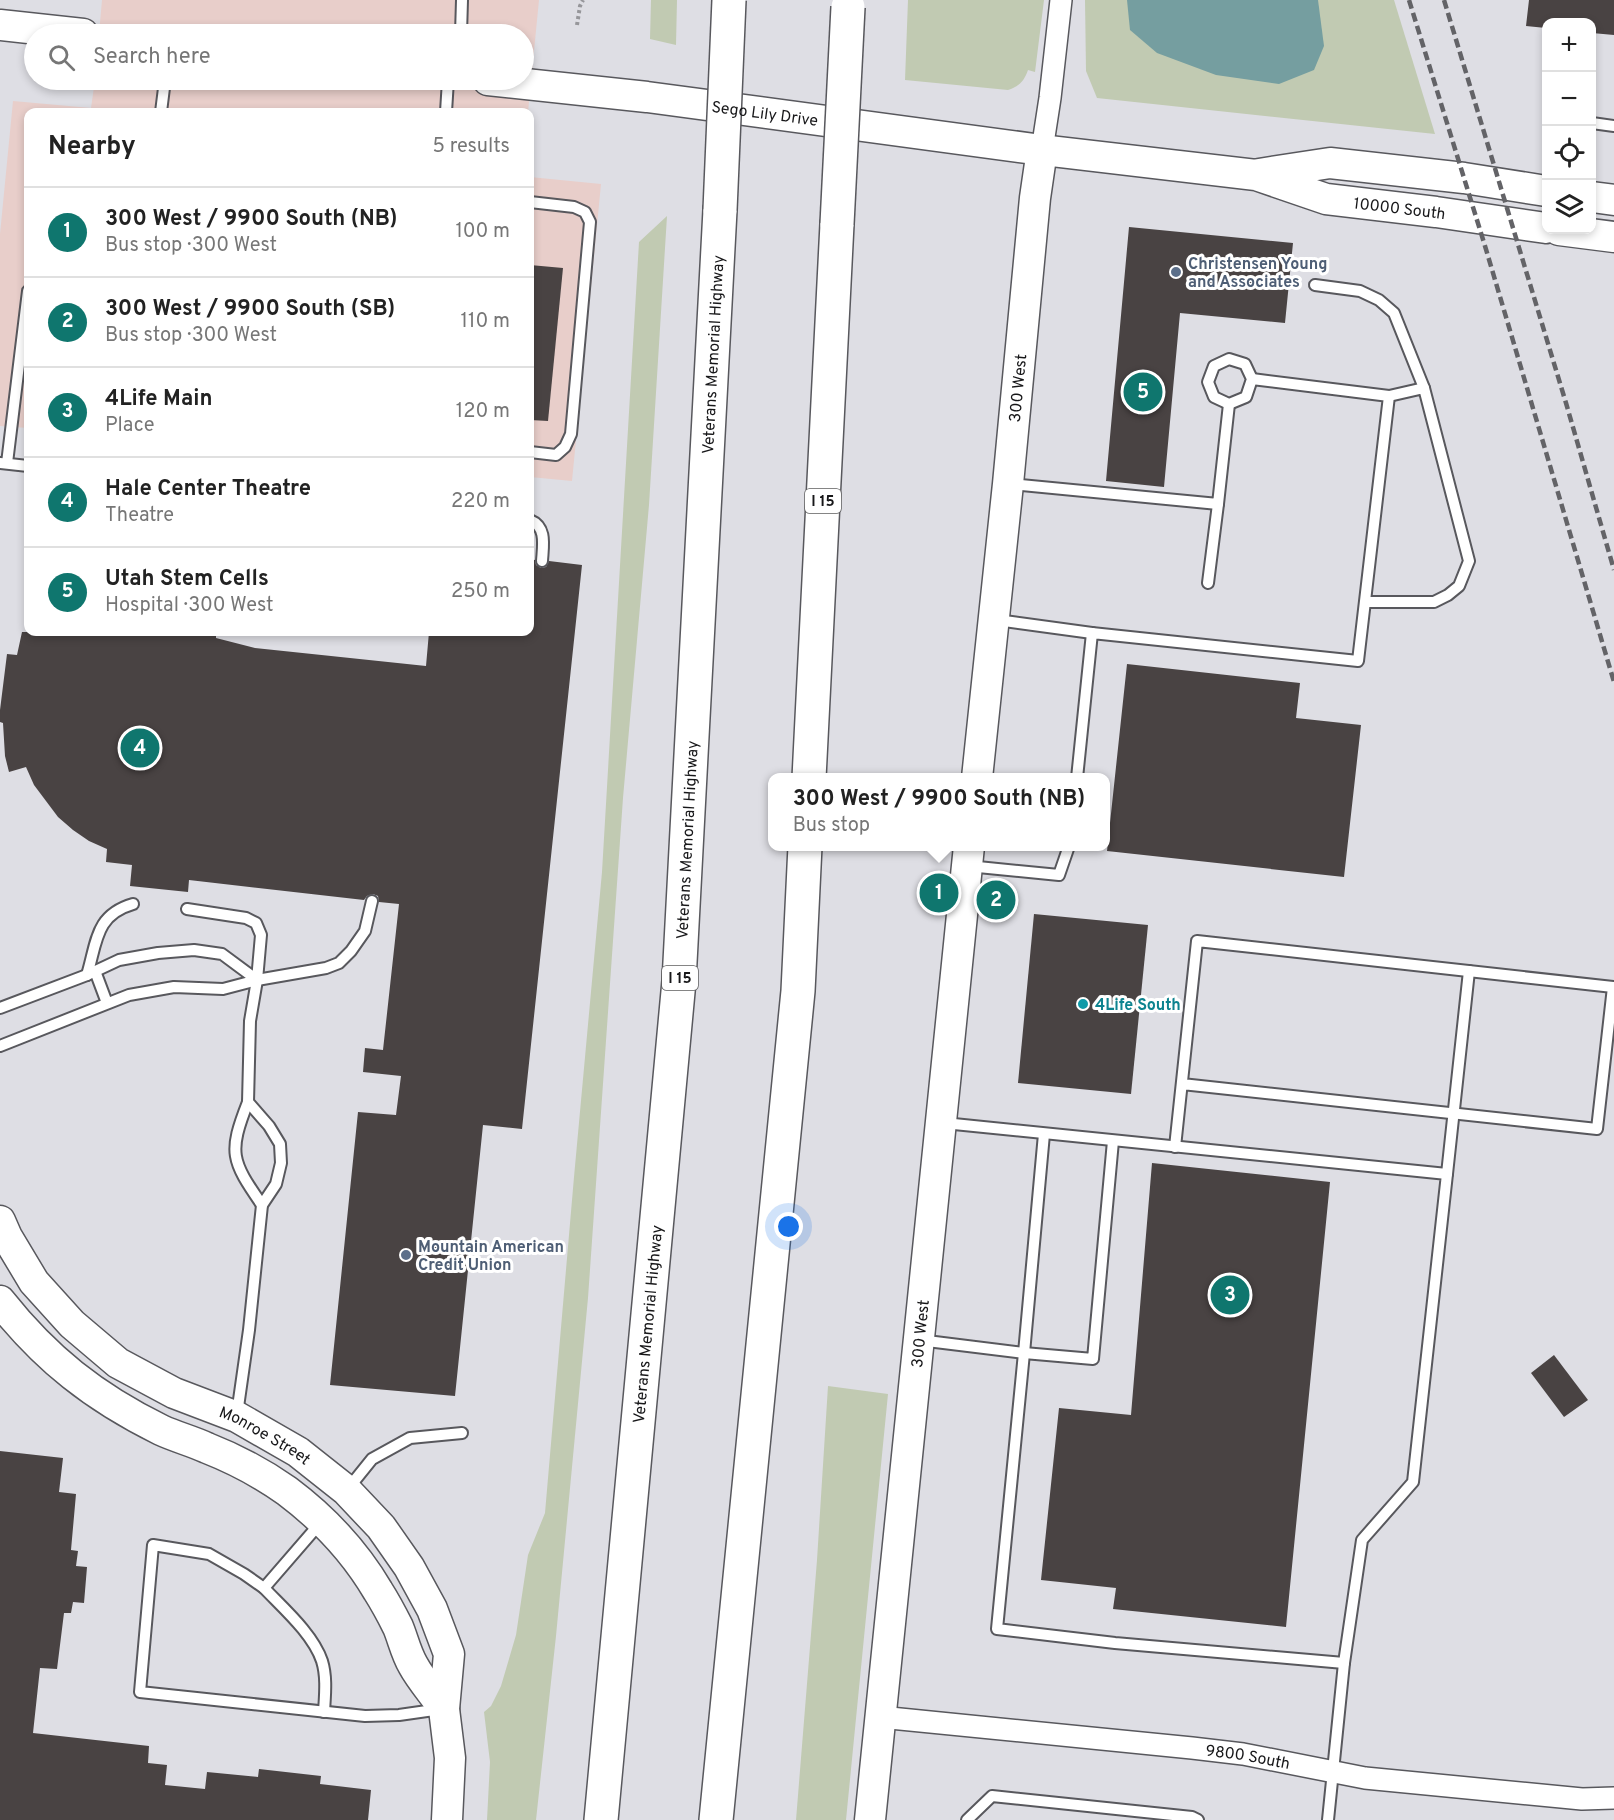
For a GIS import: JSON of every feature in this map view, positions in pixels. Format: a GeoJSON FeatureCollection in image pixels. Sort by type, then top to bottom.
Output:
{"type":"FeatureCollection","features":[{"type":"Feature","properties":{"kind":"highway","name":"Veterans Memorial Highway"},"geometry":{"type":"LineString","coordinates":[[601,1820],[680,981],[729,0]]}},
{"type":"Feature","properties":{"kind":"highway","name":"I 15"},"geometry":{"type":"LineString","coordinates":[[809,773],[848,3]]}},
{"type":"Feature","properties":{"kind":"highway"},"geometry":{"type":"LineString","coordinates":[[716,1820],[798,991],[806,851]]}},
{"type":"Feature","properties":{"kind":"street","name":"300 West"},"geometry":{"type":"LineString","coordinates":[[977,773],[1035,198],[1050,98],[1061,0]]}},
{"type":"Feature","properties":{"kind":"street"},"geometry":{"type":"LineString","coordinates":[[0,25],[24,28]]}},
{"type":"Feature","properties":{"kind":"street","name":"Sego Lily Drive"},"geometry":{"type":"LineString","coordinates":[[534,85],[647,97],[1042,150]]}},
{"type":"Feature","properties":{"kind":"street","name":"10000 South"},"geometry":{"type":"LineString","coordinates":[[1042,150],[1256,175],[1326,200],[1436,212],[1542,227]]}},
{"type":"Feature","properties":{"kind":"street","name":"10000 South"},"geometry":{"type":"LineString","coordinates":[[1256,175],[1330,163],[1464,178],[1542,190]]}},
{"type":"Feature","properties":{"kind":"street"},"geometry":{"type":"LineString","coordinates":[[1596,198],[1614,200]]}},
{"type":"Feature","properties":{"kind":"street"},"geometry":{"type":"LineString","coordinates":[[1590,234],[1614,237]]}},
{"type":"Feature","properties":{"kind":"street","name":"300 West"},"geometry":{"type":"LineString","coordinates":[[870,1820],[968,856]]}},
{"type":"Feature","properties":{"kind":"street","name":"Monroe Street"},"geometry":{"type":"LineString","coordinates":[[0,1221],[7,1238],[34,1282],[72,1324],[118,1363],[174,1393],[237,1417],[297,1452],[346,1490],[381,1527],[409,1567],[432,1609],[449,1654],[444,1709],[450,1758],[447,1820]]}},
{"type":"Feature","properties":{"kind":"street","name":"Monroe Street"},"geometry":{"type":"LineString","coordinates":[[0,1301],[24,1331],[51,1358],[121,1410],[249,1467],[286,1491],[322,1521],[352,1553],[378,1590],[398,1627],[412,1664],[444,1709]]}},
{"type":"Feature","properties":{"kind":"street","name":"9800 South"},"geometry":{"type":"LineString","coordinates":[[880,1717],[1243,1754],[1365,1778],[1582,1799],[1614,1798]]}},
{"type":"Feature","properties":{"kind":"lane"},"geometry":{"type":"LineString","coordinates":[[461,24],[462,0]]}},
{"type":"Feature","properties":{"kind":"lane"},"geometry":{"type":"LineString","coordinates":[[162,108],[164,90]]}},
{"type":"Feature","properties":{"kind":"lane"},"geometry":{"type":"LineString","coordinates":[[446,108],[447,90]]}},
{"type":"Feature","properties":{"kind":"lane"},"geometry":{"type":"LineString","coordinates":[[1596,124],[1614,126]]}},
{"type":"Feature","properties":{"kind":"lane"},"geometry":{"type":"LineString","coordinates":[[534,202],[574,207],[585,212],[590,222],[571,434],[565,447],[556,455],[534,452]]}},
{"type":"Feature","properties":{"kind":"lane"},"geometry":{"type":"LineString","coordinates":[[1315,285],[1360,291],[1379,300],[1394,313],[1424,388],[1469,561],[1459,586],[1434,602],[1366,602]]}},
{"type":"Feature","properties":{"kind":"lane"},"geometry":{"type":"LineString","coordinates":[[24,324],[4,463],[24,466]]}},
{"type":"Feature","properties":{"kind":"lane"},"geometry":{"type":"LineString","coordinates":[[1229,359],[1245,364],[1252,379],[1246,397],[1229,404],[1214,397],[1208,382],[1214,366],[1229,359]]}},
{"type":"Feature","properties":{"kind":"lane"},"geometry":{"type":"LineString","coordinates":[[1252,379],[1389,396],[1424,388]]}},
{"type":"Feature","properties":{"kind":"lane"},"geometry":{"type":"LineString","coordinates":[[993,620],[1358,662],[1389,396]]}},
{"type":"Feature","properties":{"kind":"lane"},"geometry":{"type":"LineString","coordinates":[[15,399],[24,400]]}},
{"type":"Feature","properties":{"kind":"lane"},"geometry":{"type":"LineString","coordinates":[[1208,583],[1229,404]]}},
{"type":"Feature","properties":{"kind":"lane"},"geometry":{"type":"LineString","coordinates":[[1008,484],[1218,504]]}},
{"type":"Feature","properties":{"kind":"lane"},"geometry":{"type":"LineString","coordinates":[[534,522],[544,536],[542,561]]}},
{"type":"Feature","properties":{"kind":"lane"},"geometry":{"type":"LineString","coordinates":[[1077,773],[1092,633]]}},
{"type":"Feature","properties":{"kind":"lane"},"geometry":{"type":"LineString","coordinates":[[968,856],[1059,874],[1066,851]]}},
{"type":"Feature","properties":{"kind":"lane"},"geometry":{"type":"LineString","coordinates":[[0,1046],[129,995],[174,987],[223,989],[257,980],[326,968],[339,963],[365,931],[372,901]]}},
{"type":"Feature","properties":{"kind":"lane"},"geometry":{"type":"LineString","coordinates":[[107,1003],[91,973],[100,929],[110,915],[133,904]]}},
{"type":"Feature","properties":{"kind":"lane"},"geometry":{"type":"LineString","coordinates":[[187,909],[246,918],[256,923],[261,934],[257,980],[250,1021],[248,1102],[237,1131],[234,1150],[236,1162],[246,1183],[262,1205]]}},
{"type":"Feature","properties":{"kind":"lane"},"geometry":{"type":"LineString","coordinates":[[1174,1147],[1197,941],[1612,987],[1597,1129],[1182,1083]]}},
{"type":"Feature","properties":{"kind":"lane"},"geometry":{"type":"LineString","coordinates":[[0,1008],[119,960],[158,953],[194,950],[222,954],[257,980]]}},
{"type":"Feature","properties":{"kind":"lane"},"geometry":{"type":"LineString","coordinates":[[1328,1820],[1344,1663],[1362,1540],[1413,1482],[1469,971]]}},
{"type":"Feature","properties":{"kind":"lane"},"geometry":{"type":"LineString","coordinates":[[237,1417],[262,1205],[276,1184],[281,1163],[280,1144],[269,1126],[248,1102]]}},
{"type":"Feature","properties":{"kind":"lane"},"geometry":{"type":"LineString","coordinates":[[940,1123],[1447,1174]]}},
{"type":"Feature","properties":{"kind":"lane"},"geometry":{"type":"LineString","coordinates":[[1044,1134],[997,1629],[1114,1643],[1344,1663]]}},
{"type":"Feature","properties":{"kind":"lane"},"geometry":{"type":"LineString","coordinates":[[919,1340],[1093,1359],[1113,1141]]}},
{"type":"Feature","properties":{"kind":"lane"},"geometry":{"type":"LineString","coordinates":[[346,1490],[372,1459],[410,1438],[462,1433]]}},
{"type":"Feature","properties":{"kind":"lane"},"geometry":{"type":"LineString","coordinates":[[264,1588],[322,1521]]}},
{"type":"Feature","properties":{"kind":"lane"},"geometry":{"type":"LineString","coordinates":[[324,1712],[326,1682],[321,1660],[310,1638],[264,1588],[209,1554],[153,1545],[140,1692],[324,1712],[365,1716],[399,1715],[444,1709]]}},
{"type":"Feature","properties":{"kind":"lane"},"geometry":{"type":"LineString","coordinates":[[967,1820],[992,1796],[1151,1817],[1198,1820]]}},
{"type":"Feature","properties":{"kind":"path"},"geometry":{"type":"LineString","coordinates":[[577,25],[583,0]]}},
{"type":"Feature","properties":{"kind":"shaded area"},"geometry":{"type":"Polygon","coordinates":[[[102,0],[539,0],[534,51],[534,24],[100,24],[102,0]]]}},
{"type":"Feature","properties":{"kind":"shaded area"},"geometry":{"type":"Polygon","coordinates":[[[94,90],[530,90],[528,108],[91,108],[94,90]]]}},
{"type":"Feature","properties":{"kind":"shaded area"},"geometry":{"type":"Polygon","coordinates":[[[13,101],[91,108],[24,108],[24,428],[0,426],[0,234],[13,101]]]}},
{"type":"Feature","properties":{"kind":"shaded area"},"geometry":{"type":"Polygon","coordinates":[[[534,177],[601,184],[572,481],[534,477],[534,177]]]}},
{"type":"Feature","properties":{"kind":"green space"},"geometry":{"type":"Polygon","coordinates":[[[651,0],[677,0],[676,45],[650,39],[651,0]]]}},
{"type":"Feature","properties":{"kind":"green space"},"geometry":{"type":"Polygon","coordinates":[[[908,0],[1044,0],[1035,72],[1028,70],[1021,83],[1008,90],[905,80],[908,0]]]}},
{"type":"Feature","properties":{"kind":"green space"},"geometry":{"type":"Polygon","coordinates":[[[1085,0],[1394,0],[1435,134],[1097,98],[1086,71],[1085,0]]]}},
{"type":"Feature","properties":{"kind":"green space"},"geometry":{"type":"Polygon","coordinates":[[[667,216],[649,505],[623,798],[588,1298],[536,1820],[487,1820],[490,1762],[484,1712],[491,1706],[501,1686],[516,1635],[528,1555],[545,1513],[602,872],[639,242],[667,216]]]}},
{"type":"Feature","properties":{"kind":"green space"},"geometry":{"type":"Polygon","coordinates":[[[828,1386],[888,1394],[846,1820],[796,1820],[817,1560],[828,1386]]]}},
{"type":"Feature","properties":{"kind":"water"},"geometry":{"type":"Polygon","coordinates":[[[1127,0],[1318,0],[1324,46],[1314,70],[1279,84],[1216,75],[1157,53],[1130,30],[1127,0]]]}},
{"type":"Feature","properties":{"kind":"building"},"geometry":{"type":"Polygon","coordinates":[[[1529,0],[1614,0],[1614,35],[1596,33],[1596,18],[1542,18],[1542,28],[1526,26],[1529,0]]]}},
{"type":"Feature","properties":{"kind":"building"},"geometry":{"type":"Polygon","coordinates":[[[1129,227],[1293,243],[1285,323],[1180,313],[1164,487],[1106,481],[1129,227]]]}},
{"type":"Feature","properties":{"kind":"building"},"geometry":{"type":"Polygon","coordinates":[[[534,265],[563,268],[548,421],[534,420],[534,265]]]}},
{"type":"Feature","properties":{"kind":"building"},"geometry":{"type":"Polygon","coordinates":[[[534,560],[536,565],[541,568],[546,567],[549,561],[582,565],[522,1129],[483,1125],[455,1396],[330,1385],[358,1112],[396,1115],[401,1076],[363,1072],[365,1048],[383,1050],[399,904],[379,902],[378,896],[373,894],[364,900],[189,880],[188,892],[130,886],[132,865],[106,862],[107,849],[89,841],[58,817],[34,785],[26,767],[9,772],[5,756],[3,723],[0,722],[7,654],[17,655],[22,632],[24,636],[216,636],[216,638],[255,648],[426,666],[429,636],[534,636],[534,560]]]}},
{"type":"Feature","properties":{"kind":"building"},"geometry":{"type":"Polygon","coordinates":[[[1127,664],[1300,683],[1296,718],[1361,725],[1344,877],[1107,851],[1110,851],[1110,823],[1127,664]]]}},
{"type":"Feature","properties":{"kind":"building","name":"4Life South"},"geometry":{"type":"Polygon","coordinates":[[[1034,914],[1148,925],[1131,1094],[1018,1083],[1034,914]]]}},
{"type":"Feature","properties":{"kind":"building"},"geometry":{"type":"Polygon","coordinates":[[[1152,1163],[1330,1182],[1286,1627],[1113,1609],[1116,1588],[1041,1580],[1059,1408],[1131,1415],[1152,1163]]]}},
{"type":"Feature","properties":{"kind":"building"},"geometry":{"type":"Polygon","coordinates":[[[1554,1355],[1588,1400],[1564,1417],[1531,1373],[1554,1355]]]}},
{"type":"Feature","properties":{"kind":"building"},"geometry":{"type":"Polygon","coordinates":[[[0,1451],[63,1458],[59,1492],[76,1494],[71,1550],[78,1551],[76,1566],[87,1567],[84,1603],[73,1602],[71,1613],[64,1613],[57,1669],[40,1668],[33,1733],[149,1746],[148,1763],[167,1765],[165,1785],[205,1789],[207,1772],[258,1777],[259,1769],[321,1776],[320,1784],[371,1790],[368,1820],[0,1820],[0,1451]]]}},
{"type":"Feature","properties":{"kind":"railway"},"geometry":{"type":"LineString","coordinates":[[1409,0],[1485,246],[1614,682]]}},
{"type":"Feature","properties":{"kind":"railway"},"geometry":{"type":"LineString","coordinates":[[1444,0],[1614,570]]}},
{"type":"Feature","properties":{"kind":"place","name":"Christensen Young and Associates"},"geometry":{"type":"Point","coordinates":[1176,272]}},
{"type":"Feature","properties":{"kind":"place","name":"Utah Stem Cells"},"geometry":{"type":"Point","coordinates":[1143,392]}},
{"type":"Feature","properties":{"kind":"place","name":"Hale Center Theatre"},"geometry":{"type":"Point","coordinates":[140,748]}},
{"type":"Feature","properties":{"kind":"place","name":"300 West / 9900 South (NB)"},"geometry":{"type":"Point","coordinates":[939,893]}},
{"type":"Feature","properties":{"kind":"place","name":"300 West / 9900 South (SB)"},"geometry":{"type":"Point","coordinates":[996,900]}},
{"type":"Feature","properties":{"kind":"place","name":"4Life South"},"geometry":{"type":"Point","coordinates":[1083,1004]}},
{"type":"Feature","properties":{"kind":"place","name":"Mountain American Credit Union"},"geometry":{"type":"Point","coordinates":[406,1255]}},
{"type":"Feature","properties":{"kind":"place","name":"4Life Main"},"geometry":{"type":"Point","coordinates":[1230,1295]}}]}
